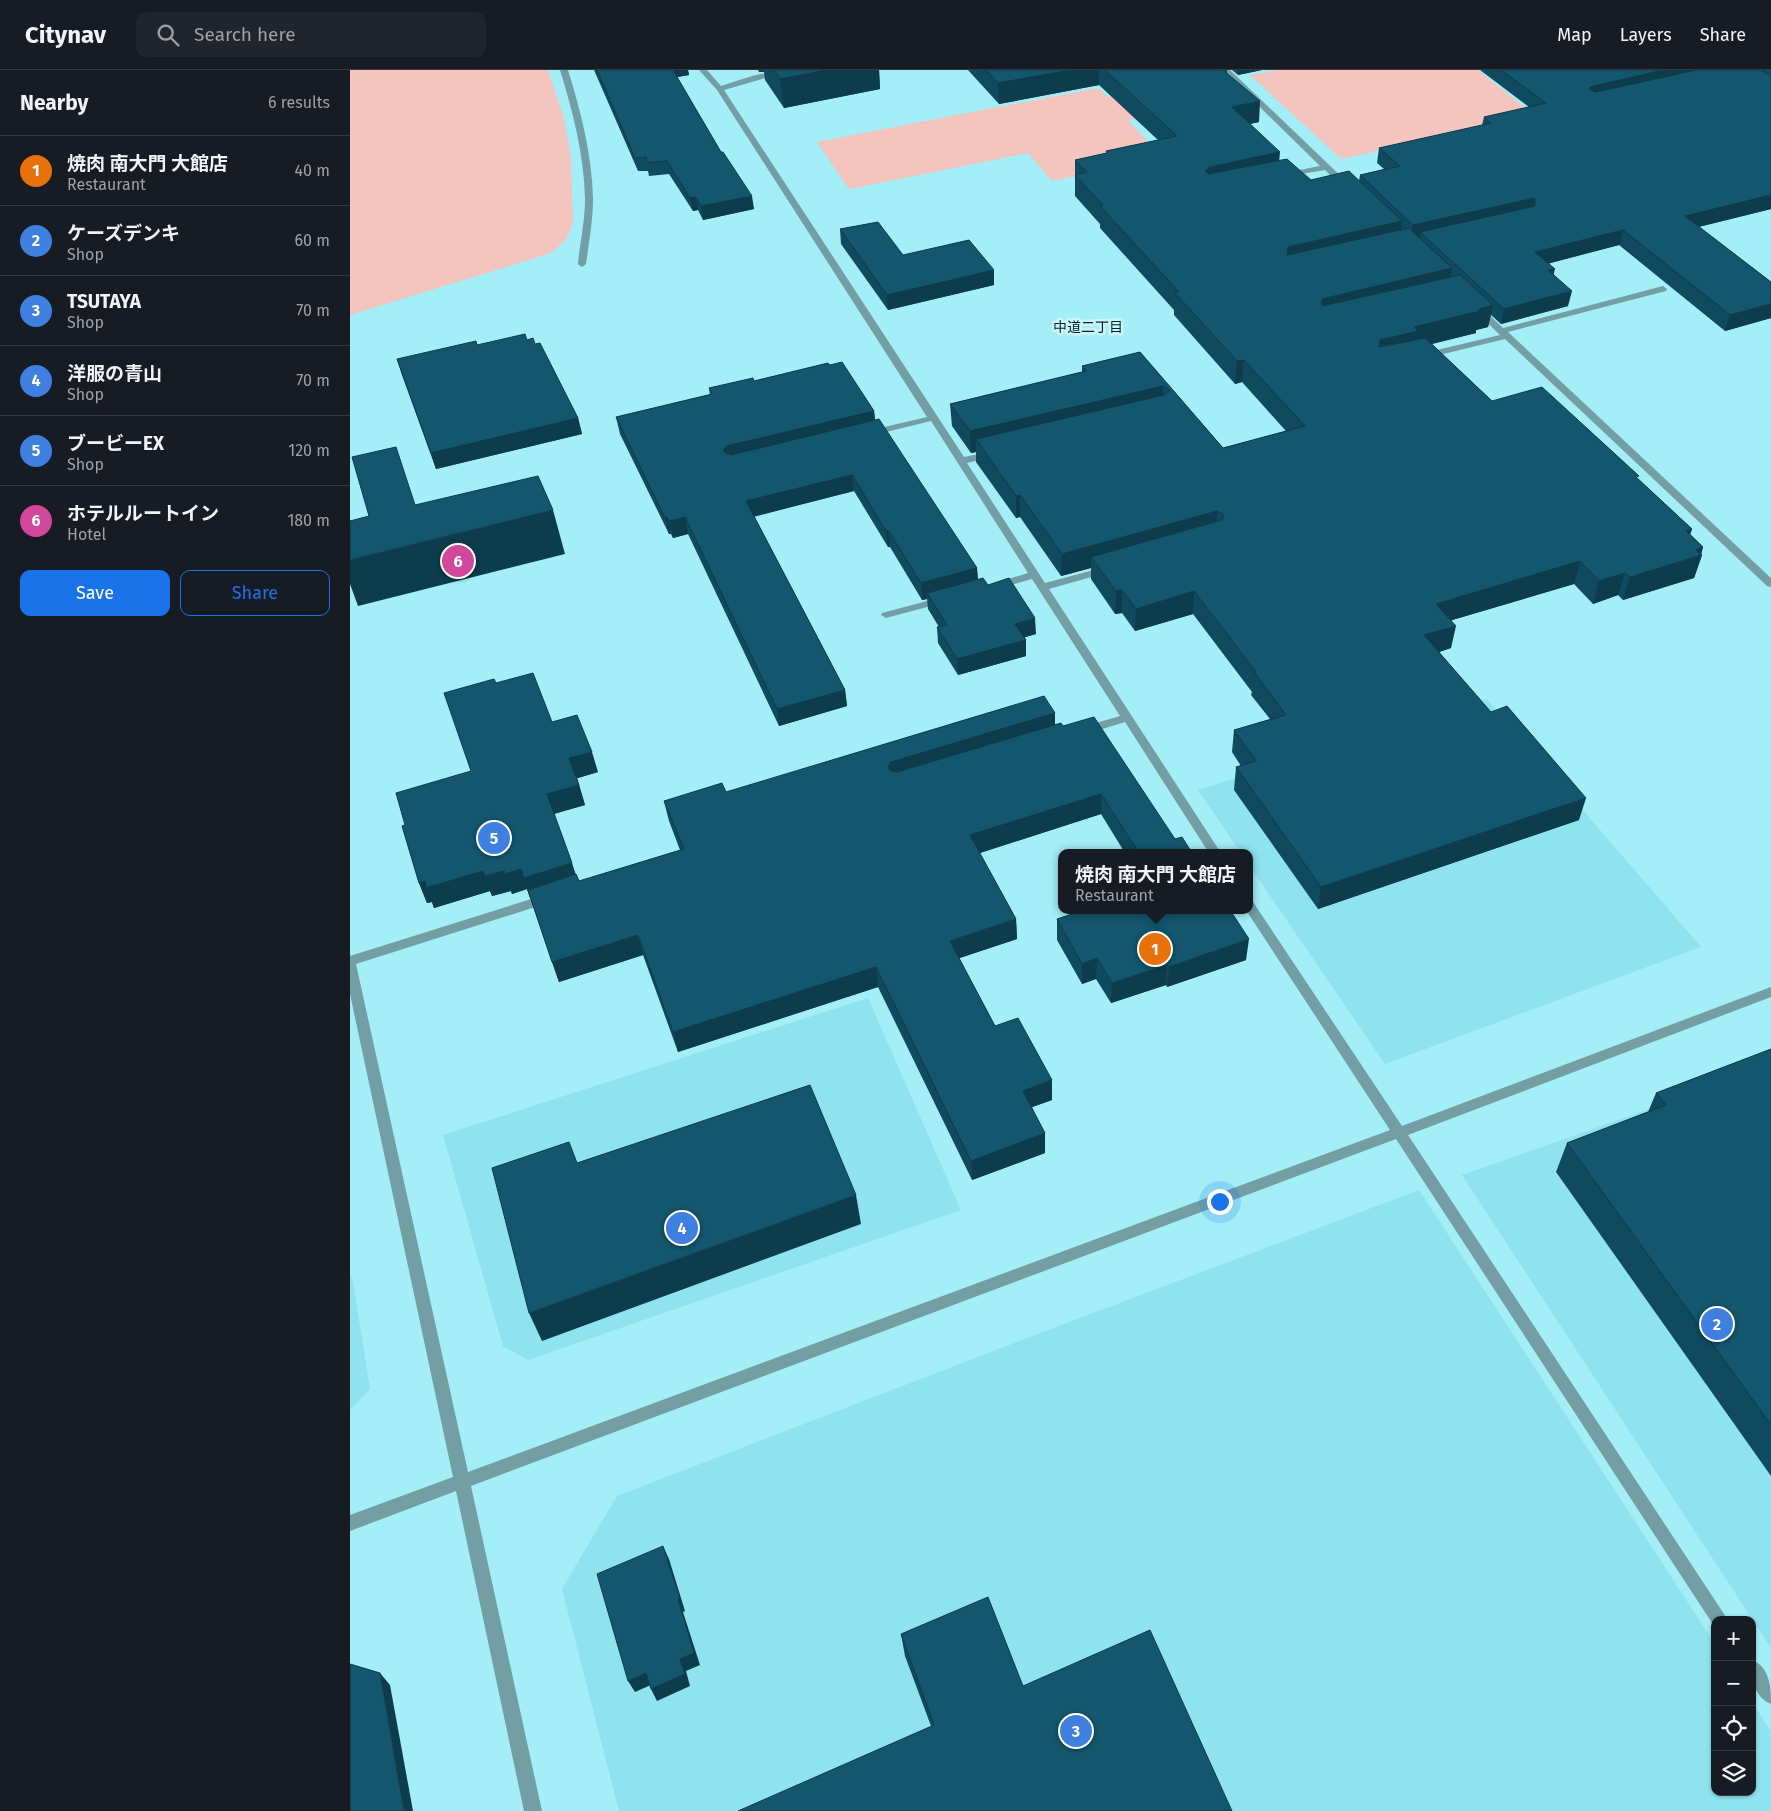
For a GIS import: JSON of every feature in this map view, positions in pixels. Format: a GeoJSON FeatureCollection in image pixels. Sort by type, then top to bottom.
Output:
{"type":"FeatureCollection","features":[{"type":"Feature","properties":{"kind":"street"},"geometry":{"type":"LineString","coordinates":[[564,70],[578,120],[589,199],[582,264]]}},
{"type":"Feature","properties":{"kind":"street"},"geometry":{"type":"LineString","coordinates":[[703,70],[720,89],[1212,849]]}},
{"type":"Feature","properties":{"kind":"street"},"geometry":{"type":"LineString","coordinates":[[720,89],[749,79],[789,70]]}},
{"type":"Feature","properties":{"kind":"street"},"geometry":{"type":"LineString","coordinates":[[1226,70],[1353,193]]}},
{"type":"Feature","properties":{"kind":"street"},"geometry":{"type":"LineString","coordinates":[[1281,177],[1326,167]]}},
{"type":"Feature","properties":{"kind":"street"},"geometry":{"type":"LineString","coordinates":[[1409,359],[1663,289]]}},
{"type":"Feature","properties":{"kind":"street"},"geometry":{"type":"LineString","coordinates":[[1473,305],[1771,584]]}},
{"type":"Feature","properties":{"kind":"street"},"geometry":{"type":"LineString","coordinates":[[857,437],[933,418]]}},
{"type":"Feature","properties":{"kind":"street"},"geometry":{"type":"LineString","coordinates":[[961,461],[999,452]]}},
{"type":"Feature","properties":{"kind":"street"},"geometry":{"type":"LineString","coordinates":[[1042,587],[1116,567]]}},
{"type":"Feature","properties":{"kind":"street"},"geometry":{"type":"LineString","coordinates":[[988,588],[1034,575]]}},
{"type":"Feature","properties":{"kind":"street"},"geometry":{"type":"LineString","coordinates":[[886,615],[951,598]]}},
{"type":"Feature","properties":{"kind":"street"},"geometry":{"type":"LineString","coordinates":[[1069,736],[1126,718]]}},
{"type":"Feature","properties":{"kind":"street"},"geometry":{"type":"LineString","coordinates":[[533,1811],[350,963],[559,896]]}},
{"type":"Feature","properties":{"kind":"street"},"geometry":{"type":"LineString","coordinates":[[1253,911],[1717,1616]]}},
{"type":"Feature","properties":{"kind":"street"},"geometry":{"type":"LineString","coordinates":[[350,1523],[1399,1133],[1771,992]]}},
{"type":"Feature","properties":{"kind":"street"},"geometry":{"type":"LineString","coordinates":[[1756,1674],[1771,1696]]}},
{"type":"Feature","properties":{"kind":"shaded area"},"geometry":{"type":"Polygon","coordinates":[[[350,70],[548,70],[564,118],[571,159],[573,222],[566,240],[551,253],[350,315],[350,70]]]}},
{"type":"Feature","properties":{"kind":"shaded area"},"geometry":{"type":"Polygon","coordinates":[[[1277,70],[1478,70],[1537,117],[1341,159],[1250,75],[1277,70]]]}},
{"type":"Feature","properties":{"kind":"shaded area"},"geometry":{"type":"Polygon","coordinates":[[[1214,76],[1237,99],[1128,120],[1163,158],[1052,181],[1028,153],[849,189],[817,142],[1098,88],[1108,97],[1214,76]]]}},
{"type":"Feature","properties":{"kind":"shaded area"},"geometry":{"type":"Polygon","coordinates":[[[1487,699],[1701,947],[1385,1064],[1253,871],[1253,849],[1238,849],[1198,790],[1487,699]]]}},
{"type":"Feature","properties":{"kind":"shaded area"},"geometry":{"type":"Polygon","coordinates":[[[868,998],[961,1210],[528,1360],[503,1346],[443,1135],[868,998]]]}},
{"type":"Feature","properties":{"kind":"shaded area"},"geometry":{"type":"Polygon","coordinates":[[[1771,1066],[1771,1648],[1756,1625],[1756,1616],[1750,1616],[1462,1175],[1771,1066]]]}},
{"type":"Feature","properties":{"kind":"shaded area"},"geometry":{"type":"Polygon","coordinates":[[[1419,1190],[1711,1638],[1711,1796],[1756,1796],[1756,1708],[1771,1731],[1771,1811],[619,1811],[562,1589],[617,1496],[1019,1341],[1419,1190]]]}},
{"type":"Feature","properties":{"kind":"shaded area"},"geometry":{"type":"Polygon","coordinates":[[[350,1276],[352,1276],[370,1389],[350,1410],[350,1276]]]}},
{"type":"Feature","properties":{"kind":"building"},"geometry":{"type":"Polygon","coordinates":[[[597,70],[673,70],[721,152],[723,152],[752,196],[701,206],[696,197],[690,198],[667,161],[647,163],[646,157],[635,158],[597,70]]]}},
{"type":"Feature","properties":{"kind":"building"},"geometry":{"type":"Polygon","coordinates":[[[774,70],[827,70],[780,79],[774,70]]]}},
{"type":"Feature","properties":{"kind":"building"},"geometry":{"type":"Polygon","coordinates":[[[986,70],[1071,70],[998,83],[986,70]]]}},
{"type":"Feature","properties":{"kind":"building"},"geometry":{"type":"Polygon","coordinates":[[[1105,70],[1223,70],[1260,101],[1232,107],[1280,152],[1210,167],[1205,171],[1208,174],[1287,159],[1311,180],[1349,171],[1402,221],[1288,247],[1287,255],[1409,228],[1452,268],[1322,299],[1322,306],[1460,275],[1493,305],[1479,309],[1480,311],[1414,327],[1418,331],[1380,340],[1379,347],[1425,338],[1492,401],[1542,387],[1639,476],[1636,477],[1692,529],[1686,531],[1703,547],[1696,550],[1702,555],[1630,577],[1625,573],[1599,581],[1580,561],[1436,604],[1456,626],[1424,635],[1491,712],[1507,706],[1586,798],[1321,887],[1236,767],[1256,761],[1234,730],[1286,715],[1254,672],[1256,672],[1194,591],[1136,609],[1122,590],[1116,591],[1091,557],[1222,520],[1224,515],[1217,511],[1062,554],[1020,495],[1016,496],[976,439],[1164,395],[1170,390],[1163,386],[970,431],[950,404],[1086,371],[1082,366],[1140,352],[1223,448],[1305,426],[1244,360],[1237,361],[1175,293],[1179,292],[1100,206],[1103,205],[1075,175],[1087,172],[1075,160],[1107,153],[1106,151],[1177,136],[1105,70]]]}},
{"type":"Feature","properties":{"kind":"building"},"geometry":{"type":"Polygon","coordinates":[[[1501,70],[1663,70],[1590,87],[1590,90],[1596,92],[1696,70],[1761,70],[1771,76],[1771,195],[1685,216],[1771,282],[1771,304],[1730,315],[1623,230],[1535,252],[1555,269],[1548,270],[1572,291],[1504,309],[1420,232],[1535,206],[1535,198],[1413,225],[1360,175],[1400,166],[1379,148],[1491,123],[1484,117],[1546,103],[1501,70]]]}},
{"type":"Feature","properties":{"kind":"building"},"geometry":{"type":"Polygon","coordinates":[[[878,222],[903,255],[969,240],[994,270],[887,295],[840,229],[878,222]]]}},
{"type":"Feature","properties":{"kind":"building"},"geometry":{"type":"Polygon","coordinates":[[[525,334],[527,340],[533,338],[535,344],[540,343],[578,418],[431,453],[397,359],[476,341],[477,345],[525,334]]]}},
{"type":"Feature","properties":{"kind":"building"},"geometry":{"type":"Polygon","coordinates":[[[842,362],[874,411],[727,446],[724,452],[731,455],[879,419],[977,568],[921,583],[852,475],[746,501],[845,690],[777,709],[685,517],[669,521],[667,517],[665,518],[616,417],[712,394],[709,388],[753,378],[754,381],[828,363],[830,365],[842,362]]]}},
{"type":"Feature","properties":{"kind":"building"},"geometry":{"type":"Polygon","coordinates":[[[396,447],[415,505],[538,476],[553,510],[350,560],[350,521],[369,516],[352,457],[396,447]]]}},
{"type":"Feature","properties":{"kind":"building"},"geometry":{"type":"Polygon","coordinates":[[[983,578],[988,585],[1009,578],[1035,618],[1015,624],[1026,640],[957,659],[937,627],[947,625],[927,593],[983,578]]]}},
{"type":"Feature","properties":{"kind":"building"},"geometry":{"type":"Polygon","coordinates":[[[533,673],[552,722],[577,715],[592,752],[569,758],[579,785],[547,794],[572,863],[524,878],[521,869],[505,874],[504,871],[485,876],[483,871],[426,888],[425,881],[419,883],[402,826],[405,825],[396,793],[471,771],[444,693],[494,679],[496,683],[533,673]]]}},
{"type":"Feature","properties":{"kind":"building"},"geometry":{"type":"Polygon","coordinates":[[[1044,696],[1055,713],[891,762],[888,767],[891,771],[897,772],[1061,723],[1063,726],[1094,717],[1175,839],[1182,837],[1190,849],[1136,849],[1101,794],[970,835],[1016,919],[950,941],[995,1026],[1018,1018],[1052,1080],[1023,1091],[1045,1133],[971,1161],[876,967],[673,1032],[638,935],[552,962],[528,890],[576,874],[579,881],[684,849],[664,801],[722,783],[726,792],[1044,696]]]}},
{"type":"Feature","properties":{"kind":"building"},"geometry":{"type":"Polygon","coordinates":[[[1072,914],[1233,914],[1249,939],[1169,967],[1167,965],[1112,983],[1097,958],[1082,964],[1057,919],[1072,914]]]}},
{"type":"Feature","properties":{"kind":"building"},"geometry":{"type":"Polygon","coordinates":[[[1771,1049],[1771,1425],[1567,1143],[1666,1105],[1656,1093],[1771,1049]]]}},
{"type":"Feature","properties":{"kind":"building"},"geometry":{"type":"Polygon","coordinates":[[[810,1085],[856,1195],[529,1313],[492,1168],[569,1142],[577,1163],[810,1085]]]}},
{"type":"Feature","properties":{"kind":"building"},"geometry":{"type":"Polygon","coordinates":[[[663,1546],[680,1598],[678,1599],[694,1653],[680,1659],[685,1674],[651,1689],[646,1673],[628,1681],[597,1574],[663,1546]]]}},
{"type":"Feature","properties":{"kind":"building"},"geometry":{"type":"Polygon","coordinates":[[[988,1597],[1023,1686],[1150,1630],[1232,1811],[738,1811],[934,1725],[901,1634],[988,1597]]]}},
{"type":"Feature","properties":{"kind":"building"},"geometry":{"type":"Polygon","coordinates":[[[350,1664],[380,1673],[404,1811],[350,1811],[350,1664]]]}},
{"type":"Feature","properties":{"kind":"place","name":"ホテルルートイン"},"geometry":{"type":"Point","coordinates":[458,561]}},
{"type":"Feature","properties":{"kind":"place","name":"ブービーEX"},"geometry":{"type":"Point","coordinates":[494,838]}},
{"type":"Feature","properties":{"kind":"place","name":"焼肉 南大門 大館店"},"geometry":{"type":"Point","coordinates":[1155,949]}},
{"type":"Feature","properties":{"kind":"place","name":"洋服の青山"},"geometry":{"type":"Point","coordinates":[682,1228]}},
{"type":"Feature","properties":{"kind":"place","name":"ケーズデンキ"},"geometry":{"type":"Point","coordinates":[1717,1324]}},
{"type":"Feature","properties":{"kind":"place","name":"TSUTAYA"},"geometry":{"type":"Point","coordinates":[1076,1731]}},
{"type":"Feature","properties":{"kind":"district","name":"中道二丁目"},"geometry":{"type":"Point","coordinates":[1088,327]}}]}
